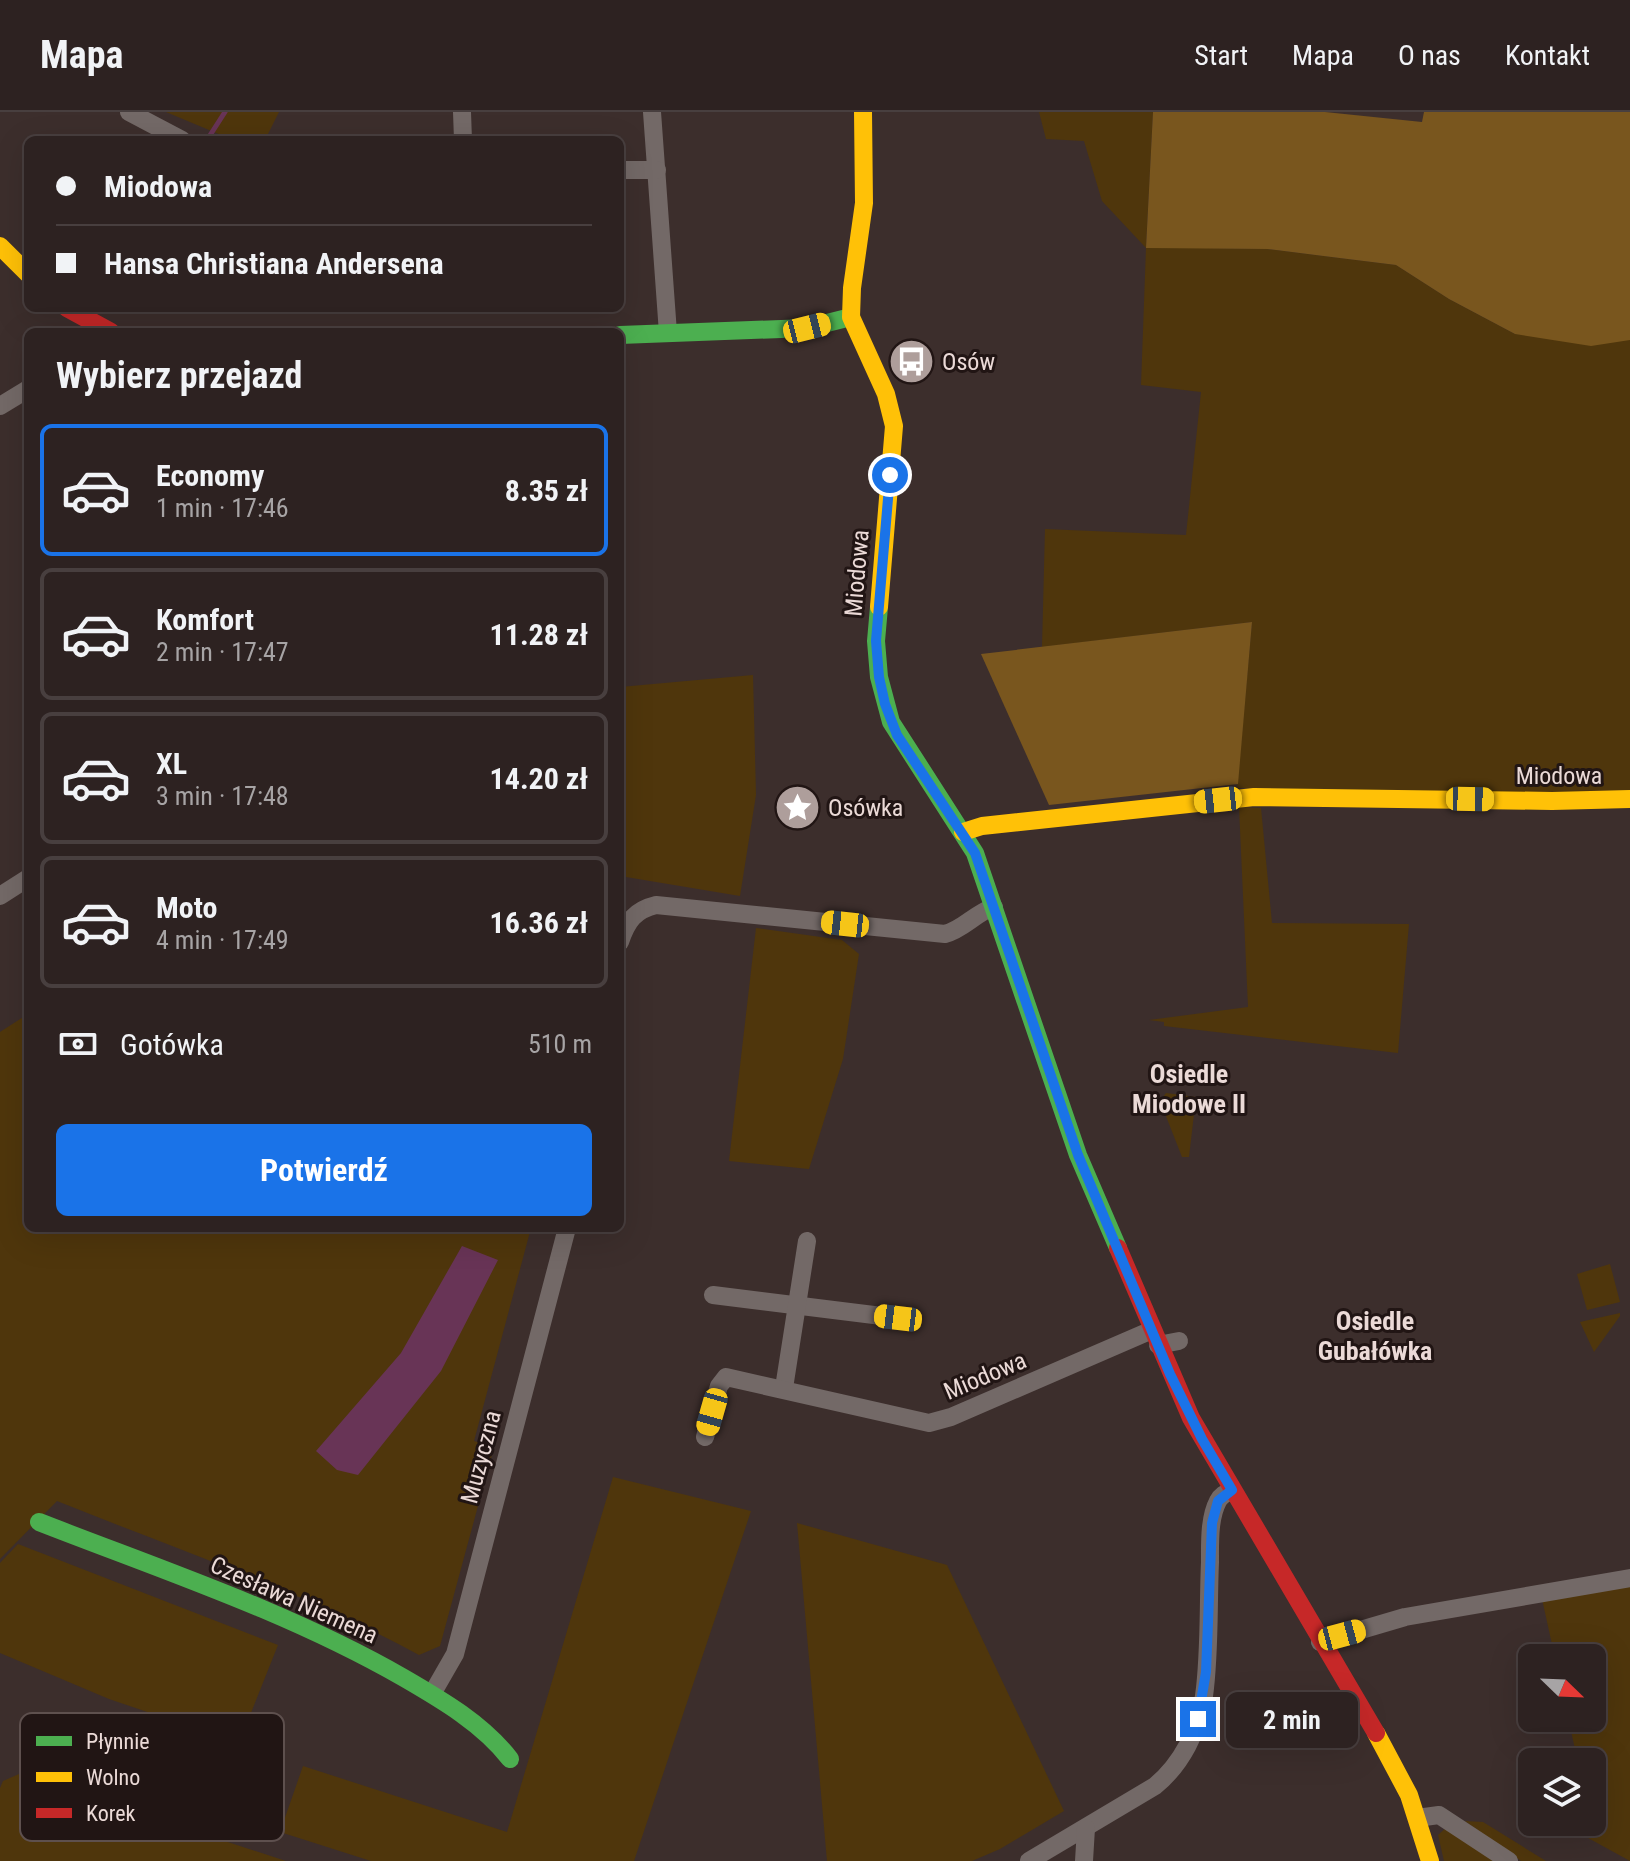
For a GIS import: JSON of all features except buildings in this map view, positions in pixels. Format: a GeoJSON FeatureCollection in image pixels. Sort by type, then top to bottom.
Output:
{"type":"FeatureCollection","features":[{"type":"Feature","properties":{"kind":"street"},"geometry":{"type":"LineString","coordinates":[[129,112],[174,136]]}},
{"type":"Feature","properties":{"kind":"street"},"geometry":{"type":"LineString","coordinates":[[462,112],[463,136]]}},
{"type":"Feature","properties":{"kind":"street"},"geometry":{"type":"LineString","coordinates":[[652,112],[668,333]]}},
{"type":"Feature","properties":{"kind":"street","name":"Miodowa"},"geometry":{"type":"LineString","coordinates":[[863,112],[864,203],[851,317],[886,394],[894,426],[877,621],[879,677],[885,704],[897,735],[975,853],[1078,1155],[1191,1418],[1391,1759],[1417,1818],[1430,1861]]}},
{"type":"Feature","properties":{"kind":"street"},"geometry":{"type":"LineString","coordinates":[[624,170],[657,170]]}},
{"type":"Feature","properties":{"kind":"street"},"geometry":{"type":"LineString","coordinates":[[0,246],[24,270]]}},
{"type":"Feature","properties":{"kind":"street"},"geometry":{"type":"LineString","coordinates":[[74,312],[102,328]]}},
{"type":"Feature","properties":{"kind":"street"},"geometry":{"type":"LineString","coordinates":[[624,335],[807,328],[851,317]]}},
{"type":"Feature","properties":{"kind":"street"},"geometry":{"type":"LineString","coordinates":[[0,406],[24,391]]}},
{"type":"Feature","properties":{"kind":"street","name":"Miodowa"},"geometry":{"type":"LineString","coordinates":[[963,832],[982,826],[1254,797],[1552,801],[1630,799]]}},
{"type":"Feature","properties":{"kind":"street"},"geometry":{"type":"LineString","coordinates":[[0,896],[24,881]]}},
{"type":"Feature","properties":{"kind":"street"},"geometry":{"type":"LineString","coordinates":[[624,933],[630,919],[642,909],[656,905],[945,934],[957,931],[983,911],[994,907]]}},
{"type":"Feature","properties":{"kind":"street","name":"Muzyczna"},"geometry":{"type":"LineString","coordinates":[[432,1694],[455,1654],[566,1232]]}},
{"type":"Feature","properties":{"kind":"street"},"geometry":{"type":"LineString","coordinates":[[784,1388],[807,1241]]}},
{"type":"Feature","properties":{"kind":"street"},"geometry":{"type":"LineString","coordinates":[[713,1295],[898,1318]]}},
{"type":"Feature","properties":{"kind":"street","name":"Miodowa"},"geometry":{"type":"LineString","coordinates":[[705,1437],[719,1386],[726,1377],[929,1423],[1155,1337],[1179,1341]]}},
{"type":"Feature","properties":{"kind":"street"},"geometry":{"type":"LineString","coordinates":[[1029,1861],[1166,1777],[1181,1756],[1195,1728],[1204,1697],[1212,1523],[1218,1501],[1232,1490]]}},
{"type":"Feature","properties":{"kind":"street","name":"Czesława Niemena"},"geometry":{"type":"LineString","coordinates":[[39,1522],[290,1620],[357,1651],[432,1694],[494,1738],[510,1759]]}},
{"type":"Feature","properties":{"kind":"street"},"geometry":{"type":"LineString","coordinates":[[1320,1642],[1405,1617],[1630,1578]]}},
{"type":"Feature","properties":{"kind":"street"},"geometry":{"type":"LineString","coordinates":[[1417,1818],[1439,1815],[1509,1861]]}},
{"type":"Feature","properties":{"kind":"street"},"geometry":{"type":"LineString","coordinates":[[1084,1861],[1086,1828]]}},
{"type":"Feature","properties":{"kind":"shaded area"},"geometry":{"type":"Polygon","coordinates":[[[166,112],[279,112],[267,136],[223,136],[166,112]]]}},
{"type":"Feature","properties":{"kind":"shaded area"},"geometry":{"type":"Polygon","coordinates":[[[1039,112],[1153,112],[1146,247],[1267,249],[1396,265],[1449,299],[1515,334],[1630,340],[1630,794],[1237,788],[1252,622],[1042,647],[1045,529],[1186,535],[1201,392],[1141,385],[1146,248],[1102,201],[1084,141],[1046,139],[1039,112]]]}},
{"type":"Feature","properties":{"kind":"shaded area"},"geometry":{"type":"Polygon","coordinates":[[[1153,112],[1325,112],[1422,122],[1424,112],[1630,112],[1630,340],[1591,346],[1515,334],[1449,299],[1396,265],[1267,249],[1146,248],[1153,112]]]}},
{"type":"Feature","properties":{"kind":"shaded area"},"geometry":{"type":"Polygon","coordinates":[[[1252,622],[1238,784],[1049,805],[981,654],[1252,622]]]}},
{"type":"Feature","properties":{"kind":"shaded area"},"geometry":{"type":"Polygon","coordinates":[[[753,675],[756,795],[740,896],[624,877],[624,687],[753,675]]]}},
{"type":"Feature","properties":{"kind":"shaded area"},"geometry":{"type":"Polygon","coordinates":[[[1239,807],[1261,808],[1272,923],[1409,924],[1398,1053],[1164,1026],[1164,1022],[1149,1020],[1248,1007],[1239,807]]]}},
{"type":"Feature","properties":{"kind":"shaded area"},"geometry":{"type":"Polygon","coordinates":[[[756,928],[842,940],[859,954],[843,1059],[809,1169],[729,1161],[756,928]]]}},
{"type":"Feature","properties":{"kind":"shaded area"},"geometry":{"type":"Polygon","coordinates":[[[24,1017],[24,1232],[530,1232],[474,1441],[494,1447],[440,1646],[419,1655],[331,1611],[57,1501],[0,1559],[0,1032],[24,1017]]]}},
{"type":"Feature","properties":{"kind":"shaded area"},"geometry":{"type":"Polygon","coordinates":[[[1166,1093],[1196,1097],[1189,1157],[1182,1157],[1160,1101],[1166,1093]]]}},
{"type":"Feature","properties":{"kind":"shaded area"},"geometry":{"type":"Polygon","coordinates":[[[462,1246],[498,1260],[441,1371],[358,1475],[337,1470],[316,1451],[401,1353],[462,1246]]]}},
{"type":"Feature","properties":{"kind":"shaded area"},"geometry":{"type":"Polygon","coordinates":[[[1610,1264],[1620,1302],[1587,1310],[1577,1274],[1610,1264]]]}},
{"type":"Feature","properties":{"kind":"shaded area"},"geometry":{"type":"Polygon","coordinates":[[[1620,1313],[1620,1316],[1594,1352],[1580,1322],[1620,1313]]]}},
{"type":"Feature","properties":{"kind":"shaded area"},"geometry":{"type":"Polygon","coordinates":[[[613,1477],[751,1511],[634,1861],[371,1861],[284,1833],[284,1821],[303,1766],[507,1832],[613,1477]]]}},
{"type":"Feature","properties":{"kind":"shaded area"},"geometry":{"type":"Polygon","coordinates":[[[797,1523],[947,1565],[1064,1811],[1000,1849],[972,1861],[827,1861],[797,1523]]]}},
{"type":"Feature","properties":{"kind":"shaded area"},"geometry":{"type":"Polygon","coordinates":[[[18,1544],[278,1645],[251,1713],[150,1713],[0,1653],[0,1563],[18,1544]]]}},
{"type":"Feature","properties":{"kind":"shaded area"},"geometry":{"type":"Polygon","coordinates":[[[1630,1585],[1630,1861],[1584,1836],[1606,1836],[1606,1748],[1575,1748],[1571,1732],[1606,1732],[1606,1644],[1552,1644],[1542,1599],[1630,1585]]]}},
{"type":"Feature","properties":{"kind":"shaded area"},"geometry":{"type":"Polygon","coordinates":[[[20,1774],[20,1841],[225,1841],[286,1861],[0,1861],[0,1788],[3,1781],[20,1774]]]}},
{"type":"Feature","properties":{"kind":"shaded area"},"geometry":{"type":"Polygon","coordinates":[[[1465,1821],[1483,1822],[1546,1861],[1521,1861],[1465,1821]]]}},
{"type":"Feature","properties":{"kind":"shaded area"},"geometry":{"type":"Polygon","coordinates":[[[1447,1827],[1494,1861],[1444,1861],[1438,1835],[1447,1827]]]}},
{"type":"Feature","properties":{"kind":"waterway"},"geometry":{"type":"LineString","coordinates":[[210,136],[225,112]]}},
{"type":"Feature","properties":{"kind":"traffic: fast"},"geometry":{"type":"LineString","coordinates":[[624,335],[807,328],[851,317]]}},
{"type":"Feature","properties":{"kind":"traffic: fast"},"geometry":{"type":"LineString","coordinates":[[879,607],[876,641],[879,677],[891,722],[975,853],[1078,1155],[1118,1248]]}},
{"type":"Feature","properties":{"kind":"traffic: fast"},"geometry":{"type":"LineString","coordinates":[[39,1522],[224,1593],[360,1654],[461,1714],[510,1759]]}},
{"type":"Feature","properties":{"kind":"traffic: slow"},"geometry":{"type":"LineString","coordinates":[[863,112],[864,203],[851,317],[886,394],[894,426],[879,607]]}},
{"type":"Feature","properties":{"kind":"traffic: slow"},"geometry":{"type":"LineString","coordinates":[[0,246],[24,270]]}},
{"type":"Feature","properties":{"kind":"traffic: slow"},"geometry":{"type":"LineString","coordinates":[[963,832],[982,826],[1254,797],[1552,801],[1630,799]]}},
{"type":"Feature","properties":{"kind":"traffic: slow"},"geometry":{"type":"LineString","coordinates":[[1376,1733],[1409,1795],[1430,1861]]}},
{"type":"Feature","properties":{"kind":"traffic: jam"},"geometry":{"type":"LineString","coordinates":[[74,312],[104,328]]}},
{"type":"Feature","properties":{"kind":"traffic: jam"},"geometry":{"type":"LineString","coordinates":[[1118,1248],[1191,1418],[1376,1733]]}},
{"type":"Feature","properties":{"kind":"place","name":"Osów"},"geometry":{"type":"Point","coordinates":[911,362]}},
{"type":"Feature","properties":{"kind":"place","name":"Osówka"},"geometry":{"type":"Point","coordinates":[797,808]}},
{"type":"Feature","properties":{"kind":"district","name":"Osiedle Miodowe II"},"geometry":{"type":"Point","coordinates":[1189,1089]}},
{"type":"Feature","properties":{"kind":"district","name":"Osiedle Gubałówka"},"geometry":{"type":"Point","coordinates":[1375,1336]}},
{"type":"Feature","properties":{"kind":"route"},"geometry":{"type":"LineString","coordinates":[[890,475],[876,641],[879,677],[891,722],[975,853],[1078,1155],[1170,1374],[1202,1439],[1232,1490],[1218,1501],[1212,1523],[1206,1672],[1198,1719]]}}]}
